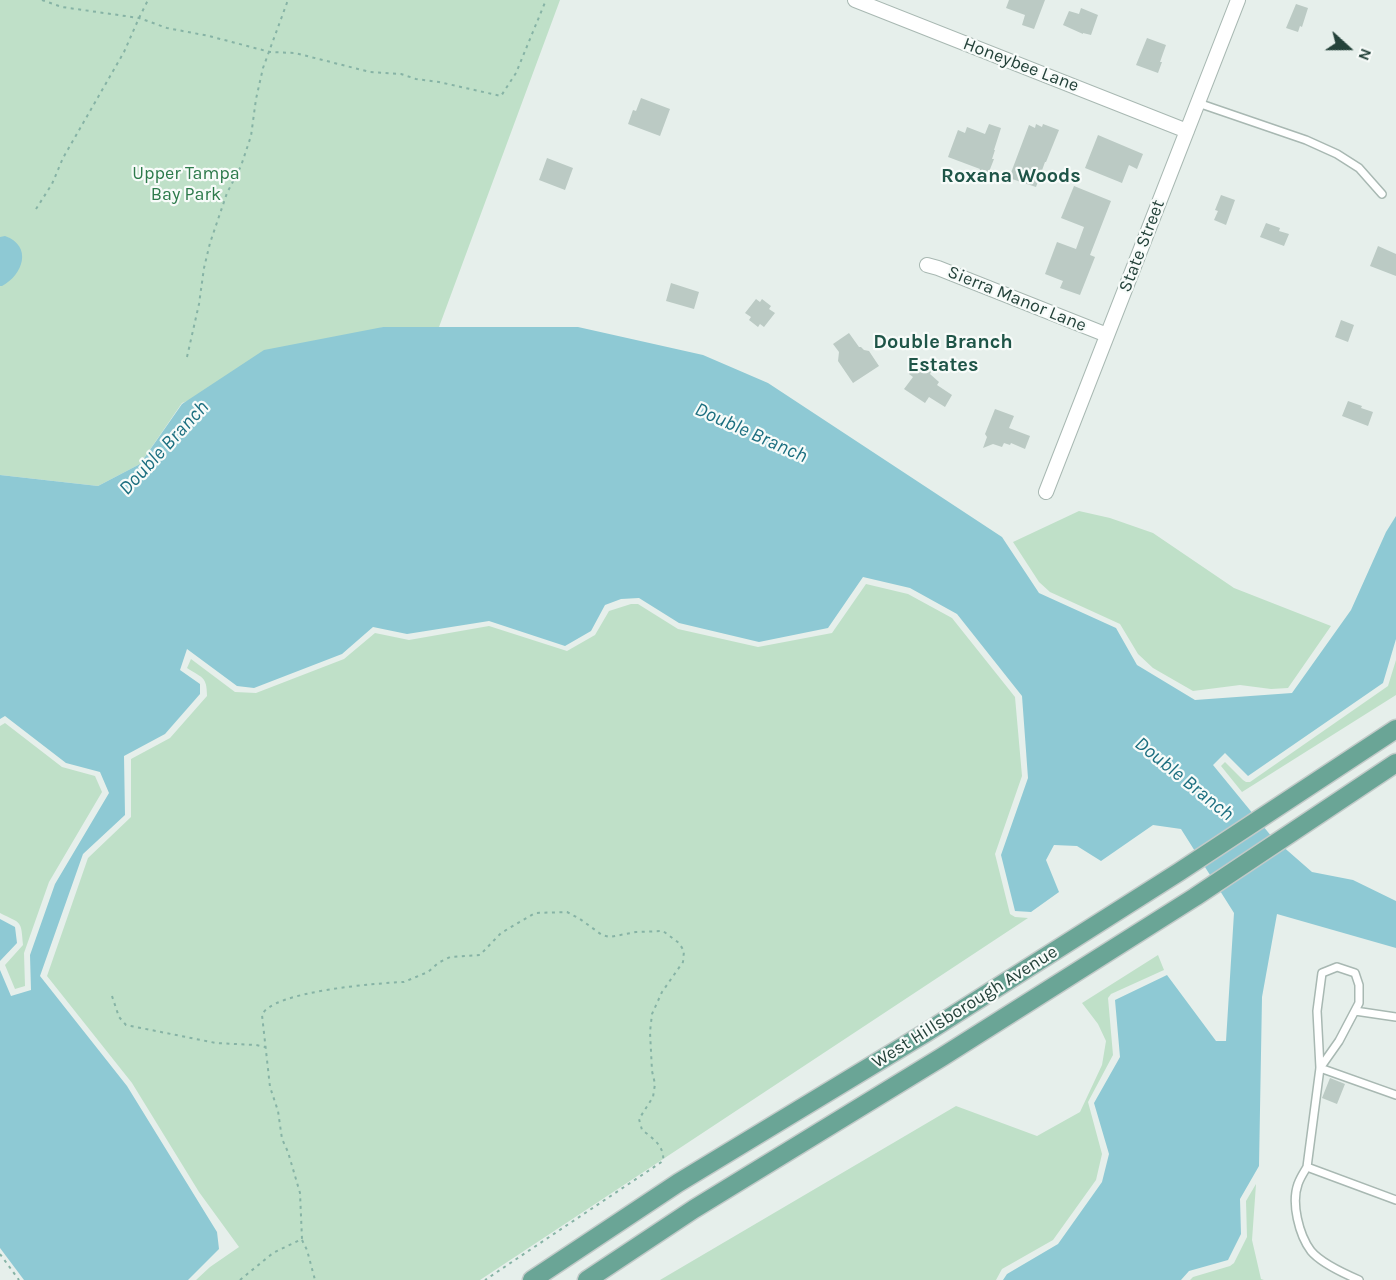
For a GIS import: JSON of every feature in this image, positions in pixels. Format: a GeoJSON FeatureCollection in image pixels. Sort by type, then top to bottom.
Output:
{"type":"FeatureCollection","features":[{"type":"Feature","properties":{"kind":"main road","name":"West Hillsborough Avenue"},"geometry":{"type":"LineString","coordinates":[[532,1280],[678,1184],[927,1032],[1179,872],[1396,729]]}},
{"type":"Feature","properties":{"kind":"main road","name":"West Hillsborough Avenue"},"geometry":{"type":"LineString","coordinates":[[587,1280],[694,1209],[942,1058],[1195,897],[1396,763]]}},
{"type":"Feature","properties":{"kind":"street","name":"Honeybee Lane"},"geometry":{"type":"LineString","coordinates":[[855,0],[1187,131]]}},
{"type":"Feature","properties":{"kind":"street","name":"State Street"},"geometry":{"type":"LineString","coordinates":[[1046,492],[1238,0]]}},
{"type":"Feature","properties":{"kind":"street","name":"Sierra Manor Lane"},"geometry":{"type":"LineString","coordinates":[[927,265],[1107,335]]}},
{"type":"Feature","properties":{"kind":"lane"},"geometry":{"type":"LineString","coordinates":[[1198,103],[1306,140],[1337,154],[1359,168],[1382,194]]}},
{"type":"Feature","properties":{"kind":"lane"},"geometry":{"type":"LineString","coordinates":[[1320,1068],[1339,1041],[1359,1003],[1359,985],[1355,973],[1337,968],[1322,973],[1317,1011],[1320,1068],[1307,1167],[1298,1185],[1295,1202],[1300,1229],[1311,1251],[1324,1261],[1359,1280]]}},
{"type":"Feature","properties":{"kind":"lane"},"geometry":{"type":"LineString","coordinates":[[1355,1011],[1396,1017]]}},
{"type":"Feature","properties":{"kind":"lane"},"geometry":{"type":"LineString","coordinates":[[1320,1068],[1396,1095]]}},
{"type":"Feature","properties":{"kind":"lane"},"geometry":{"type":"LineString","coordinates":[[1307,1167],[1396,1200]]}},
{"type":"Feature","properties":{"kind":"path"},"geometry":{"type":"LineString","coordinates":[[42,0],[62,7],[138,18],[167,28],[210,36],[270,52],[295,53],[369,72],[401,74],[501,96],[516,73],[546,0]]}},
{"type":"Feature","properties":{"kind":"path"},"geometry":{"type":"LineString","coordinates":[[36,209],[52,183],[68,148],[124,52],[148,0]]}},
{"type":"Feature","properties":{"kind":"path"},"geometry":{"type":"LineString","coordinates":[[187,357],[210,243],[227,193],[252,136],[256,99],[263,68],[288,0]]}},
{"type":"Feature","properties":{"kind":"path"},"geometry":{"type":"LineString","coordinates":[[315,1280],[307,1250],[301,1239],[300,1193],[282,1139],[278,1111],[270,1087],[262,1015],[264,1010],[300,995],[352,986],[412,980],[450,957],[480,955],[501,933],[535,913],[567,912],[602,935],[610,937],[636,932],[663,931],[679,943],[684,951],[683,962],[663,992],[652,1014],[650,1032],[655,1084],[653,1097],[639,1119],[642,1130],[653,1138],[664,1154],[663,1161],[485,1280]]}},
{"type":"Feature","properties":{"kind":"path"},"geometry":{"type":"LineString","coordinates":[[112,996],[119,1017],[126,1026],[216,1043],[265,1047]]}},
{"type":"Feature","properties":{"kind":"path"},"geometry":{"type":"LineString","coordinates":[[240,1280],[273,1253],[301,1239]]}},
{"type":"Feature","properties":{"kind":"path"},"geometry":{"type":"LineString","coordinates":[[0,1254],[19,1280]]}},
{"type":"Feature","properties":{"kind":"green space","name":"Upper Tampa Bay Park"},"geometry":{"type":"Polygon","coordinates":[[[0,0],[560,0],[439,327],[383,327],[182,403],[140,464],[98,486],[0,475],[0,0]]]}},
{"type":"Feature","properties":{"kind":"green space"},"geometry":{"type":"Polygon","coordinates":[[[1079,511],[1110,518],[1153,533],[1234,588],[1331,626],[1288,688],[1271,689],[1240,685],[1193,691],[1153,668],[1138,654],[1120,624],[1050,592],[1039,582],[1013,542],[1079,511]]]}},
{"type":"Feature","properties":{"kind":"green space"},"geometry":{"type":"Polygon","coordinates":[[[866,584],[908,594],[952,618],[1015,697],[1022,776],[995,854],[1010,914],[1015,917],[1028,918],[480,1280],[196,1280],[239,1247],[199,1192],[132,1083],[47,976],[88,858],[131,817],[131,759],[170,738],[207,696],[205,681],[187,668],[191,659],[235,692],[256,693],[344,659],[375,633],[409,640],[489,626],[567,651],[595,635],[609,611],[631,604],[638,604],[678,629],[758,647],[832,633],[866,584]]]}},
{"type":"Feature","properties":{"kind":"green space"},"geometry":{"type":"Polygon","coordinates":[[[1396,660],[1396,695],[1242,792],[1221,766],[1225,762],[1243,780],[1250,782],[1388,686],[1396,660]]]}},
{"type":"Feature","properties":{"kind":"green space"},"geometry":{"type":"Polygon","coordinates":[[[5,723],[62,767],[95,776],[102,792],[49,882],[24,953],[25,986],[15,989],[5,965],[23,945],[22,931],[16,921],[0,913],[0,726],[5,723]]]}},
{"type":"Feature","properties":{"kind":"green space"},"geometry":{"type":"Polygon","coordinates":[[[1158,955],[1164,970],[1111,994],[1108,998],[1113,1055],[1088,1102],[1102,1154],[1096,1180],[1053,1240],[1002,1269],[996,1280],[660,1280],[956,1106],[1037,1136],[1080,1112],[1102,1065],[1106,1041],[1098,1024],[1082,1003],[1158,955]]]}},
{"type":"Feature","properties":{"kind":"green space"},"geometry":{"type":"Polygon","coordinates":[[[1256,1184],[1252,1240],[1261,1279],[1264,1280],[1190,1280],[1234,1263],[1247,1237],[1246,1201],[1256,1184]]]}},
{"type":"Feature","properties":{"kind":"water"},"geometry":{"type":"Polygon","coordinates":[[[5,236],[19,246],[22,261],[15,275],[0,286],[0,237],[5,236]]]}},
{"type":"Feature","properties":{"kind":"water","name":"Double Branch"},"geometry":{"type":"Polygon","coordinates":[[[383,327],[578,327],[703,355],[768,383],[1002,537],[1039,593],[1116,628],[1137,665],[1195,700],[1292,693],[1351,610],[1386,532],[1396,516],[1396,639],[1383,683],[1248,776],[1225,753],[1213,765],[1272,837],[1312,872],[1353,880],[1396,901],[1396,948],[1277,914],[1262,997],[1259,1166],[1240,1199],[1241,1234],[1228,1260],[1189,1271],[1181,1280],[1003,1280],[1007,1274],[1058,1244],[1102,1182],[1109,1154],[1094,1103],[1120,1057],[1115,1000],[1167,975],[1216,1041],[1226,1041],[1234,913],[1181,829],[1153,825],[1101,861],[1077,846],[1054,845],[1046,860],[1059,892],[1031,912],[1015,911],[1001,855],[1028,778],[1022,696],[957,614],[910,588],[863,577],[828,628],[759,642],[679,623],[639,598],[621,599],[605,605],[591,631],[565,646],[489,621],[407,634],[373,627],[342,654],[254,688],[237,686],[187,649],[180,670],[200,684],[200,694],[165,734],[124,756],[125,815],[83,854],[40,976],[127,1086],[217,1232],[219,1249],[188,1280],[24,1280],[0,1248],[0,970],[11,996],[31,990],[30,955],[55,884],[109,793],[100,772],[66,763],[5,716],[0,719],[0,475],[98,486],[140,464],[182,404],[264,350],[383,327]]]}},
{"type":"Feature","properties":{"kind":"water"},"geometry":{"type":"Polygon","coordinates":[[[0,919],[15,927],[17,943],[0,961],[0,919]]]}},
{"type":"Feature","properties":{"kind":"building"},"geometry":{"type":"Polygon","coordinates":[[[1009,0],[1045,0],[1034,29],[1022,25],[1025,15],[1006,8],[1009,0]]]}},
{"type":"Feature","properties":{"kind":"building"},"geometry":{"type":"Polygon","coordinates":[[[1296,4],[1308,8],[1298,32],[1286,28],[1296,4]]]}},
{"type":"Feature","properties":{"kind":"building"},"geometry":{"type":"Polygon","coordinates":[[[1081,8],[1098,15],[1091,35],[1063,25],[1069,11],[1079,14],[1081,8]]]}},
{"type":"Feature","properties":{"kind":"building"},"geometry":{"type":"Polygon","coordinates":[[[1147,38],[1166,45],[1158,73],[1136,65],[1147,38]]]}},
{"type":"Feature","properties":{"kind":"building"},"geometry":{"type":"Polygon","coordinates":[[[641,98],[670,109],[660,136],[628,124],[641,98]]]}},
{"type":"Feature","properties":{"kind":"building"},"geometry":{"type":"Polygon","coordinates":[[[989,124],[1001,128],[987,177],[978,174],[980,169],[948,157],[958,130],[965,133],[967,127],[985,134],[989,124]]]}},
{"type":"Feature","properties":{"kind":"building"},"geometry":{"type":"Polygon","coordinates":[[[1036,124],[1059,130],[1036,187],[1009,178],[1029,125],[1035,128],[1036,124]]]}},
{"type":"Feature","properties":{"kind":"building"},"geometry":{"type":"Polygon","coordinates":[[[1098,135],[1143,154],[1137,169],[1129,165],[1122,183],[1085,168],[1098,135]]]}},
{"type":"Feature","properties":{"kind":"building"},"geometry":{"type":"Polygon","coordinates":[[[547,158],[573,168],[565,190],[539,180],[547,158]]]}},
{"type":"Feature","properties":{"kind":"building"},"geometry":{"type":"Polygon","coordinates":[[[1074,186],[1111,201],[1090,255],[1095,257],[1080,295],[1060,288],[1063,281],[1045,274],[1057,242],[1076,249],[1084,227],[1061,218],[1074,186]]]}},
{"type":"Feature","properties":{"kind":"building"},"geometry":{"type":"Polygon","coordinates":[[[1221,195],[1235,200],[1226,225],[1214,220],[1221,195]]]}},
{"type":"Feature","properties":{"kind":"building"},"geometry":{"type":"Polygon","coordinates":[[[1266,223],[1289,234],[1284,246],[1260,237],[1266,223]]]}},
{"type":"Feature","properties":{"kind":"building"},"geometry":{"type":"Polygon","coordinates":[[[1378,246],[1396,254],[1396,276],[1370,266],[1378,246]]]}},
{"type":"Feature","properties":{"kind":"building"},"geometry":{"type":"Polygon","coordinates":[[[671,283],[699,292],[694,309],[666,301],[671,283]]]}},
{"type":"Feature","properties":{"kind":"building"},"geometry":{"type":"Polygon","coordinates":[[[756,299],[760,302],[762,299],[771,306],[769,309],[775,313],[764,327],[760,324],[758,327],[749,320],[751,317],[745,313],[756,299]]]}},
{"type":"Feature","properties":{"kind":"building"},"geometry":{"type":"Polygon","coordinates":[[[1341,320],[1354,325],[1348,342],[1335,337],[1341,320]]]}},
{"type":"Feature","properties":{"kind":"building"},"geometry":{"type":"Polygon","coordinates":[[[849,333],[859,347],[869,351],[879,366],[853,383],[838,361],[839,352],[833,344],[849,333]]]}},
{"type":"Feature","properties":{"kind":"building"},"geometry":{"type":"Polygon","coordinates":[[[918,361],[932,370],[930,374],[939,382],[937,385],[952,395],[945,407],[929,397],[925,403],[904,389],[913,377],[909,374],[918,361]]]}},
{"type":"Feature","properties":{"kind":"building"},"geometry":{"type":"Polygon","coordinates":[[[1348,401],[1373,412],[1368,426],[1342,416],[1348,401]]]}},
{"type":"Feature","properties":{"kind":"building"},"geometry":{"type":"Polygon","coordinates":[[[995,409],[1014,416],[1009,428],[1030,436],[1025,449],[1011,443],[1010,445],[1004,443],[1002,447],[993,444],[983,448],[987,437],[985,434],[995,409]]]}},
{"type":"Feature","properties":{"kind":"building"},"geometry":{"type":"Polygon","coordinates":[[[1330,1078],[1345,1084],[1337,1104],[1322,1098],[1330,1078]]]}},
{"type":"Feature","properties":{"kind":"district","name":"Roxana Woods"},"geometry":{"type":"Point","coordinates":[1011,176]}},
{"type":"Feature","properties":{"kind":"district","name":"Double Branch Estates"},"geometry":{"type":"Point","coordinates":[943,354]}}]}
